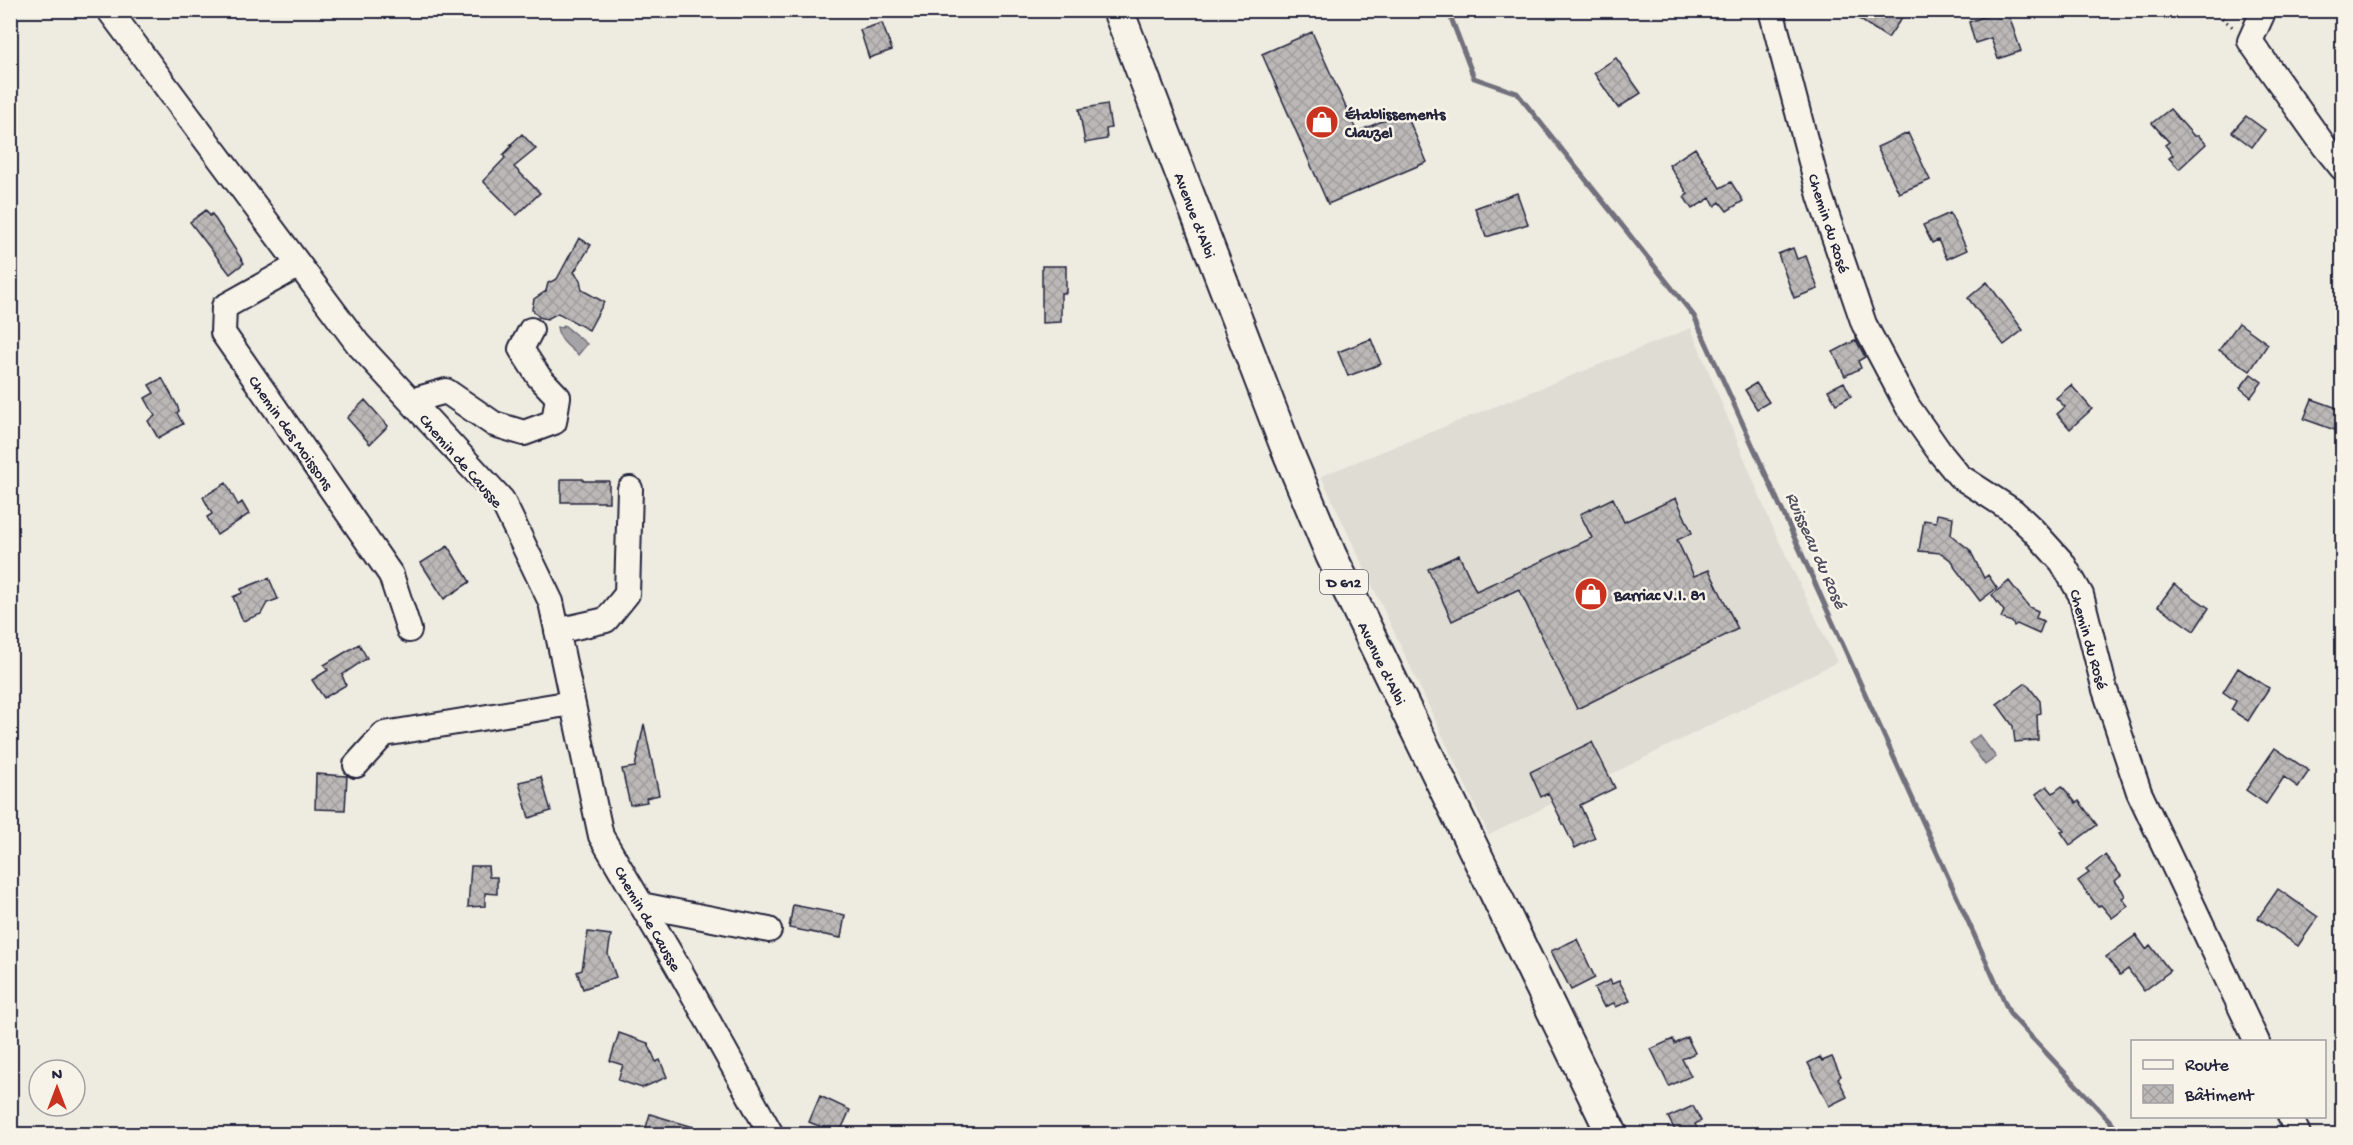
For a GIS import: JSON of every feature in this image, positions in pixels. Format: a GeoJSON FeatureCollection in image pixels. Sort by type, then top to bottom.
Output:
{"type":"FeatureCollection","features":[{"type":"Feature","properties":{"kind":"main road","name":"Avenue d'Albi"},"geometry":{"type":"LineString","coordinates":[[1118,10],[1285,445],[1331,555],[1612,1134]]}},
{"type":"Feature","properties":{"kind":"street","name":"Chemin de Causse"},"geometry":{"type":"LineString","coordinates":[[109,10],[358,344],[502,500],[551,602],[601,836],[771,1134]]}},
{"type":"Feature","properties":{"kind":"street","name":"Chemin du Rosé"},"geometry":{"type":"LineString","coordinates":[[1772,10],[1820,196],[1864,324],[1908,407],[1959,476],[2013,512],[2032,530],[2062,562],[2081,595],[2108,699],[2139,792],[2257,1040]]}},
{"type":"Feature","properties":{"kind":"street"},"geometry":{"type":"LineString","coordinates":[[2264,10],[2250,41],[2325,147],[2343,168]]}},
{"type":"Feature","properties":{"kind":"street","name":"Chemin des Moissons"},"geometry":{"type":"LineString","coordinates":[[299,265],[224,307],[223,333],[391,575],[409,630]]}},
{"type":"Feature","properties":{"kind":"street"},"geometry":{"type":"LineString","coordinates":[[411,401],[446,391],[494,424],[524,433],[554,422],[558,397],[539,377],[521,350],[531,330]]}},
{"type":"Feature","properties":{"kind":"street"},"geometry":{"type":"LineString","coordinates":[[557,631],[606,620],[627,594],[630,489]]}},
{"type":"Feature","properties":{"kind":"street"},"geometry":{"type":"LineString","coordinates":[[356,765],[384,734],[572,703]]}},
{"type":"Feature","properties":{"kind":"street"},"geometry":{"type":"LineString","coordinates":[[641,905],[769,930]]}},
{"type":"Feature","properties":{"kind":"street"},"geometry":{"type":"LineString","coordinates":[[2291,1118],[2298,1134]]}},
{"type":"Feature","properties":{"kind":"path"},"geometry":{"type":"LineString","coordinates":[[2213,10],[2250,41]]}},
{"type":"Feature","properties":{"kind":"shaded area","name":"Barriac V.I. 81"},"geometry":{"type":"Polygon","coordinates":[[[1691,328],[1772,526],[1837,662],[1489,835],[1321,476],[1691,328]]]}},
{"type":"Feature","properties":{"kind":"water"},"geometry":{"type":"Polygon","coordinates":[[[564,325],[587,344],[578,355],[560,336],[557,327],[562,328],[564,325]]]}},
{"type":"Feature","properties":{"kind":"water"},"geometry":{"type":"Polygon","coordinates":[[[1979,735],[1996,757],[1985,765],[1969,743],[1979,735]]]}},
{"type":"Feature","properties":{"kind":"building"},"geometry":{"type":"Polygon","coordinates":[[[1845,10],[1907,10],[1888,38],[1845,10]]]}},
{"type":"Feature","properties":{"kind":"building"},"geometry":{"type":"Polygon","coordinates":[[[2007,10],[2021,51],[1998,59],[1991,38],[1975,43],[1969,22],[2007,10]]]}},
{"type":"Feature","properties":{"kind":"building"},"geometry":{"type":"Polygon","coordinates":[[[882,23],[892,50],[869,58],[860,30],[882,23]]]}},
{"type":"Feature","properties":{"kind":"building","name":"Établissements Clauzel"},"geometry":{"type":"Polygon","coordinates":[[[1312,32],[1357,132],[1405,111],[1427,162],[1328,204],[1262,54],[1312,32]]]}},
{"type":"Feature","properties":{"kind":"building"},"geometry":{"type":"Polygon","coordinates":[[[1616,58],[1641,93],[1618,108],[1594,73],[1616,58]]]}},
{"type":"Feature","properties":{"kind":"building"},"geometry":{"type":"Polygon","coordinates":[[[1107,104],[1111,128],[1106,129],[1107,139],[1085,143],[1079,109],[1107,104]]]}},
{"type":"Feature","properties":{"kind":"building"},"geometry":{"type":"Polygon","coordinates":[[[2170,109],[2194,136],[2199,136],[2206,144],[2179,169],[2169,158],[2173,155],[2165,145],[2169,142],[2152,123],[2170,109]]]}},
{"type":"Feature","properties":{"kind":"building"},"geometry":{"type":"Polygon","coordinates":[[[2246,116],[2265,130],[2252,147],[2232,132],[2246,116]]]}},
{"type":"Feature","properties":{"kind":"building"},"geometry":{"type":"Polygon","coordinates":[[[1908,133],[1930,180],[1899,193],[1877,147],[1908,133]]]}},
{"type":"Feature","properties":{"kind":"building"},"geometry":{"type":"Polygon","coordinates":[[[522,134],[536,149],[514,167],[540,193],[517,215],[483,181],[505,158],[503,155],[512,146],[510,145],[522,134]]]}},
{"type":"Feature","properties":{"kind":"building"},"geometry":{"type":"Polygon","coordinates":[[[1695,148],[1720,188],[1731,182],[1743,201],[1727,211],[1720,202],[1715,206],[1710,198],[1692,209],[1684,197],[1688,194],[1669,165],[1695,148]]]}},
{"type":"Feature","properties":{"kind":"building"},"geometry":{"type":"Polygon","coordinates":[[[1517,193],[1528,224],[1486,237],[1475,208],[1517,193]]]}},
{"type":"Feature","properties":{"kind":"building"},"geometry":{"type":"Polygon","coordinates":[[[206,210],[210,216],[212,214],[244,263],[230,274],[190,222],[206,210]]]}},
{"type":"Feature","properties":{"kind":"building"},"geometry":{"type":"Polygon","coordinates":[[[1950,213],[1967,250],[1947,259],[1938,240],[1932,243],[1923,225],[1950,213]]]}},
{"type":"Feature","properties":{"kind":"building"},"geometry":{"type":"Polygon","coordinates":[[[579,238],[591,245],[574,272],[580,280],[582,290],[604,302],[589,330],[558,313],[547,319],[539,317],[532,309],[534,299],[546,291],[548,283],[557,279],[579,238]]]}},
{"type":"Feature","properties":{"kind":"building"},"geometry":{"type":"Polygon","coordinates":[[[1793,248],[1797,259],[1806,256],[1818,289],[1794,298],[1778,254],[1793,248]]]}},
{"type":"Feature","properties":{"kind":"building"},"geometry":{"type":"Polygon","coordinates":[[[1042,266],[1066,266],[1066,293],[1061,293],[1061,322],[1042,323],[1042,266]]]}},
{"type":"Feature","properties":{"kind":"building"},"geometry":{"type":"Polygon","coordinates":[[[1987,282],[2023,330],[2004,345],[1968,298],[1987,282]]]}},
{"type":"Feature","properties":{"kind":"building"},"geometry":{"type":"Polygon","coordinates":[[[2239,323],[2268,344],[2250,371],[2219,350],[2239,323]]]}},
{"type":"Feature","properties":{"kind":"building"},"geometry":{"type":"Polygon","coordinates":[[[1371,339],[1381,364],[1348,376],[1338,352],[1371,339]]]}},
{"type":"Feature","properties":{"kind":"building"},"geometry":{"type":"Polygon","coordinates":[[[1856,340],[1865,357],[1858,361],[1861,368],[1845,376],[1833,352],[1856,340]]]}},
{"type":"Feature","properties":{"kind":"building"},"geometry":{"type":"Polygon","coordinates":[[[2251,374],[2262,382],[2251,397],[2240,388],[2251,374]]]}},
{"type":"Feature","properties":{"kind":"building"},"geometry":{"type":"Polygon","coordinates":[[[162,378],[177,405],[179,411],[177,413],[183,424],[158,438],[148,421],[155,416],[145,398],[154,393],[149,385],[162,378]]]}},
{"type":"Feature","properties":{"kind":"building"},"geometry":{"type":"Polygon","coordinates":[[[1844,382],[1851,396],[1836,404],[1828,390],[1844,382]]]}},
{"type":"Feature","properties":{"kind":"building"},"geometry":{"type":"Polygon","coordinates":[[[1756,383],[1769,402],[1757,409],[1745,390],[1756,383]]]}},
{"type":"Feature","properties":{"kind":"building"},"geometry":{"type":"Polygon","coordinates":[[[2071,385],[2092,409],[2070,429],[2057,414],[2065,407],[2056,398],[2071,385]]]}},
{"type":"Feature","properties":{"kind":"building"},"geometry":{"type":"Polygon","coordinates":[[[2312,399],[2343,410],[2343,433],[2304,419],[2312,399]]]}},
{"type":"Feature","properties":{"kind":"building"},"geometry":{"type":"Polygon","coordinates":[[[365,400],[388,426],[370,444],[347,418],[365,400]]]}},
{"type":"Feature","properties":{"kind":"building"},"geometry":{"type":"Polygon","coordinates":[[[561,479],[609,481],[609,502],[561,502],[561,479]]]}},
{"type":"Feature","properties":{"kind":"building"},"geometry":{"type":"Polygon","coordinates":[[[226,483],[238,505],[242,502],[249,514],[217,535],[207,517],[212,514],[203,497],[226,483]]]}},
{"type":"Feature","properties":{"kind":"building"},"geometry":{"type":"Polygon","coordinates":[[[1613,498],[1624,522],[1676,498],[1692,533],[1677,540],[1694,576],[1709,570],[1738,629],[1577,709],[1519,589],[1452,621],[1428,569],[1459,555],[1476,591],[1592,538],[1580,514],[1613,498]]]}},
{"type":"Feature","properties":{"kind":"building"},"geometry":{"type":"Polygon","coordinates":[[[1937,514],[1953,517],[1951,535],[1970,550],[1984,578],[1988,575],[1997,588],[1980,601],[1953,562],[1941,553],[1919,551],[1924,520],[1936,522],[1937,514]]]}},
{"type":"Feature","properties":{"kind":"building"},"geometry":{"type":"Polygon","coordinates":[[[448,546],[470,582],[444,599],[421,563],[448,546]]]}},
{"type":"Feature","properties":{"kind":"building"},"geometry":{"type":"Polygon","coordinates":[[[269,578],[278,599],[267,603],[261,614],[243,621],[233,597],[242,593],[241,589],[269,578]]]}},
{"type":"Feature","properties":{"kind":"building"},"geometry":{"type":"Polygon","coordinates":[[[2009,581],[2029,607],[2038,611],[2036,618],[2044,621],[2039,634],[2017,624],[2014,626],[2012,622],[2001,618],[2004,611],[1992,595],[2009,581]]]}},
{"type":"Feature","properties":{"kind":"building"},"geometry":{"type":"Polygon","coordinates":[[[2174,584],[2209,608],[2194,631],[2158,606],[2174,584]]]}},
{"type":"Feature","properties":{"kind":"building"},"geometry":{"type":"Polygon","coordinates":[[[359,644],[367,658],[342,675],[346,685],[324,698],[312,680],[328,670],[324,665],[359,644]]]}},
{"type":"Feature","properties":{"kind":"building"},"geometry":{"type":"Polygon","coordinates":[[[2238,668],[2269,688],[2248,721],[2231,710],[2236,701],[2223,692],[2238,668]]]}},
{"type":"Feature","properties":{"kind":"building"},"geometry":{"type":"Polygon","coordinates":[[[2026,683],[2040,701],[2041,713],[2037,714],[2038,740],[2015,742],[2013,726],[1997,704],[2026,683]]]}},
{"type":"Feature","properties":{"kind":"building"},"geometry":{"type":"Polygon","coordinates":[[[644,724],[659,795],[646,798],[647,802],[630,805],[622,769],[635,767],[644,724]]]}},
{"type":"Feature","properties":{"kind":"building"},"geometry":{"type":"Polygon","coordinates":[[[1592,742],[1615,788],[1580,805],[1595,838],[1575,848],[1548,793],[1541,797],[1530,772],[1592,742]]]}},
{"type":"Feature","properties":{"kind":"building"},"geometry":{"type":"Polygon","coordinates":[[[2275,748],[2309,771],[2298,787],[2284,777],[2266,804],[2246,790],[2275,748]]]}},
{"type":"Feature","properties":{"kind":"building"},"geometry":{"type":"Polygon","coordinates":[[[316,774],[347,776],[345,810],[315,809],[316,774]]]}},
{"type":"Feature","properties":{"kind":"building"},"geometry":{"type":"Polygon","coordinates":[[[541,777],[551,811],[529,818],[519,782],[541,777]]]}},
{"type":"Feature","properties":{"kind":"building"},"geometry":{"type":"Polygon","coordinates":[[[2047,786],[2053,793],[2062,786],[2076,803],[2079,801],[2097,825],[2070,845],[2061,832],[2064,831],[2036,794],[2047,786]]]}},
{"type":"Feature","properties":{"kind":"building"},"geometry":{"type":"Polygon","coordinates":[[[2105,855],[2121,876],[2115,881],[2122,890],[2125,896],[2122,898],[2128,906],[2112,918],[2101,905],[2098,907],[2078,881],[2089,873],[2086,870],[2105,855]]]}},
{"type":"Feature","properties":{"kind":"building"},"geometry":{"type":"Polygon","coordinates":[[[471,866],[488,866],[489,877],[497,877],[497,894],[485,893],[485,906],[468,907],[471,866]]]}},
{"type":"Feature","properties":{"kind":"building"},"geometry":{"type":"Polygon","coordinates":[[[2278,889],[2318,917],[2298,946],[2258,918],[2278,889]]]}},
{"type":"Feature","properties":{"kind":"building"},"geometry":{"type":"Polygon","coordinates":[[[793,905],[845,915],[841,938],[789,928],[793,905]]]}},
{"type":"Feature","properties":{"kind":"building"},"geometry":{"type":"Polygon","coordinates":[[[588,932],[611,935],[608,954],[616,977],[583,989],[577,972],[582,970],[588,932]]]}},
{"type":"Feature","properties":{"kind":"building"},"geometry":{"type":"Polygon","coordinates":[[[2136,935],[2146,949],[2150,945],[2170,971],[2144,991],[2128,969],[2120,975],[2106,957],[2136,935]]]}},
{"type":"Feature","properties":{"kind":"building"},"geometry":{"type":"Polygon","coordinates":[[[1577,939],[1595,978],[1571,990],[1551,951],[1577,939]]]}},
{"type":"Feature","properties":{"kind":"building"},"geometry":{"type":"Polygon","coordinates":[[[1610,980],[1612,984],[1619,981],[1630,1001],[1616,1007],[1614,1003],[1604,1007],[1594,988],[1610,980]]]}},
{"type":"Feature","properties":{"kind":"building"},"geometry":{"type":"Polygon","coordinates":[[[619,1033],[648,1043],[656,1062],[660,1060],[667,1077],[642,1088],[618,1080],[623,1065],[610,1061],[619,1033]]]}},
{"type":"Feature","properties":{"kind":"building"},"geometry":{"type":"Polygon","coordinates":[[[1687,1037],[1695,1053],[1682,1059],[1691,1076],[1669,1086],[1651,1049],[1673,1039],[1675,1044],[1687,1037]]]}},
{"type":"Feature","properties":{"kind":"building"},"geometry":{"type":"Polygon","coordinates":[[[1820,1057],[1822,1061],[1832,1057],[1847,1097],[1829,1106],[1808,1063],[1820,1057]]]}},
{"type":"Feature","properties":{"kind":"building"},"geometry":{"type":"Polygon","coordinates":[[[820,1096],[850,1110],[839,1134],[809,1122],[820,1096]]]}},
{"type":"Feature","properties":{"kind":"building"},"geometry":{"type":"Polygon","coordinates":[[[1693,1106],[1701,1121],[1695,1124],[1700,1134],[1677,1134],[1668,1117],[1693,1106]]]}},
{"type":"Feature","properties":{"kind":"building"},"geometry":{"type":"Polygon","coordinates":[[[650,1114],[707,1131],[706,1134],[644,1134],[650,1114]]]}},
{"type":"Feature","properties":{"kind":"waterway","name":"Ruisseau du Rosé"},"geometry":{"type":"LineString","coordinates":[[1448,10],[1474,78],[1517,93],[1694,316],[2010,1014],[2122,1134]]}},
{"type":"Feature","properties":{"kind":"place","name":"Établissements Clauzel"},"geometry":{"type":"Point","coordinates":[1322,122]}},
{"type":"Feature","properties":{"kind":"place","name":"Barriac V.I. 81"},"geometry":{"type":"Point","coordinates":[1591,594]}}]}
